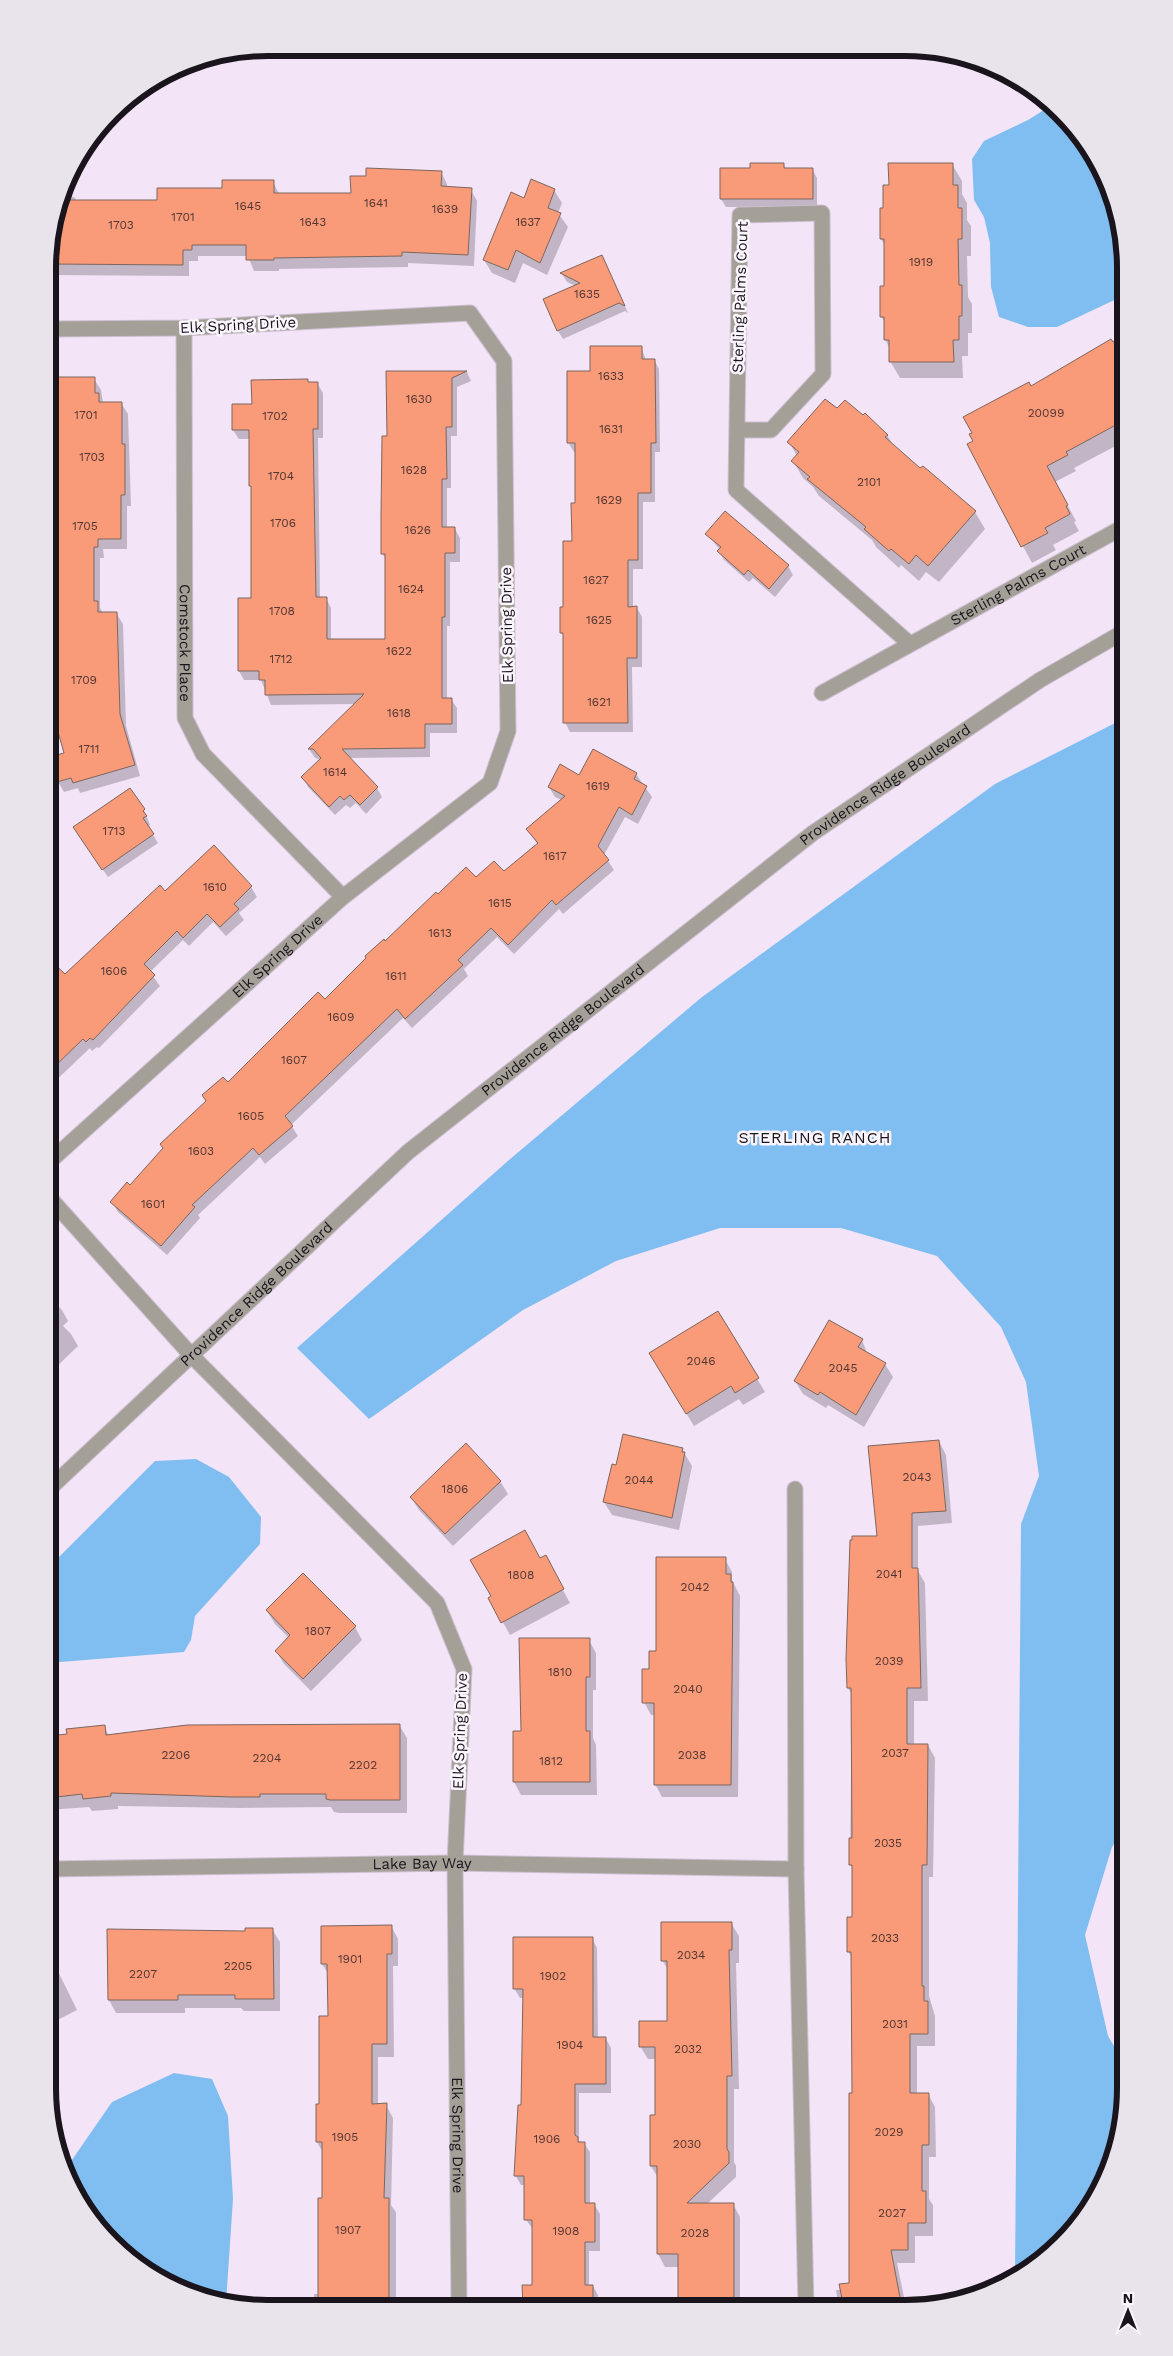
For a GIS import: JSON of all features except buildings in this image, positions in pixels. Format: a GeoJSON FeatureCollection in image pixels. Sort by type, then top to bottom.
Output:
{"type":"FeatureCollection","features":[{"type":"Feature","properties":{"kind":"street","name":"Sterling Palms Court"},"geometry":{"type":"LineString","coordinates":[[737,430],[771,430],[823,374],[822,213],[740,216],[736,490],[910,644]]}},
{"type":"Feature","properties":{"kind":"street","name":"Elk Spring Drive"},"geometry":{"type":"LineString","coordinates":[[56,329],[184,328],[470,313],[504,361],[508,732],[490,783],[343,897],[56,1156]]}},
{"type":"Feature","properties":{"kind":"street","name":"Comstock Place"},"geometry":{"type":"LineString","coordinates":[[184,328],[185,718],[203,754],[343,897]]}},
{"type":"Feature","properties":{"kind":"street","name":"Sterling Palms Court"},"geometry":{"type":"LineString","coordinates":[[822,693],[1117,530]]}},
{"type":"Feature","properties":{"kind":"street","name":"Providence Ridge Boulevard"},"geometry":{"type":"LineString","coordinates":[[56,1482],[408,1152],[813,833],[1040,680],[1117,636]]}},
{"type":"Feature","properties":{"kind":"street","name":"Elk Spring Drive"},"geometry":{"type":"LineString","coordinates":[[56,1205],[191,1355],[436,1603],[464,1669],[455,1863],[459,2300]]}},
{"type":"Feature","properties":{"kind":"street"},"geometry":{"type":"LineString","coordinates":[[795,1489],[796,1869],[806,2300]]}},
{"type":"Feature","properties":{"kind":"street","name":"Lake Bay Way"},"geometry":{"type":"LineString","coordinates":[[56,1869],[455,1863],[796,1869]]}},
{"type":"Feature","properties":{"kind":"water"},"geometry":{"type":"Polygon","coordinates":[[[1045,110],[1055,118],[1073,139],[1101,187],[1110,213],[1115,241],[1117,299],[1057,327],[1028,327],[999,317],[991,287],[990,243],[984,217],[974,200],[972,159],[984,141],[1028,120],[1045,110]]]}},
{"type":"Feature","properties":{"kind":"water"},"geometry":{"type":"Polygon","coordinates":[[[1117,722],[1117,1840],[1112,1847],[1085,1935],[1108,2036],[1117,2051],[1117,2088],[1110,2143],[1101,2169],[1088,2194],[1073,2217],[1055,2238],[1034,2256],[1015,2268],[1021,1524],[1039,1476],[1026,1382],[1001,1327],[937,1256],[841,1228],[720,1228],[616,1261],[523,1310],[369,1419],[297,1348],[509,1160],[702,997],[995,784],[1117,722]]]}},
{"type":"Feature","properties":{"kind":"water"},"geometry":{"type":"Polygon","coordinates":[[[196,1459],[229,1477],[261,1517],[260,1544],[195,1616],[191,1640],[184,1652],[56,1662],[56,1560],[155,1461],[196,1459]]]}},
{"type":"Feature","properties":{"kind":"water"},"geometry":{"type":"Polygon","coordinates":[[[174,2073],[212,2079],[228,2116],[233,2199],[226,2296],[187,2284],[139,2256],[118,2238],[100,2217],[85,2194],[70,2163],[112,2102],[174,2073]]]}},
{"type":"Feature","properties":{"kind":"district","name":"STERLING RANCH"},"geometry":{"type":"Point","coordinates":[815,1137]}}]}
